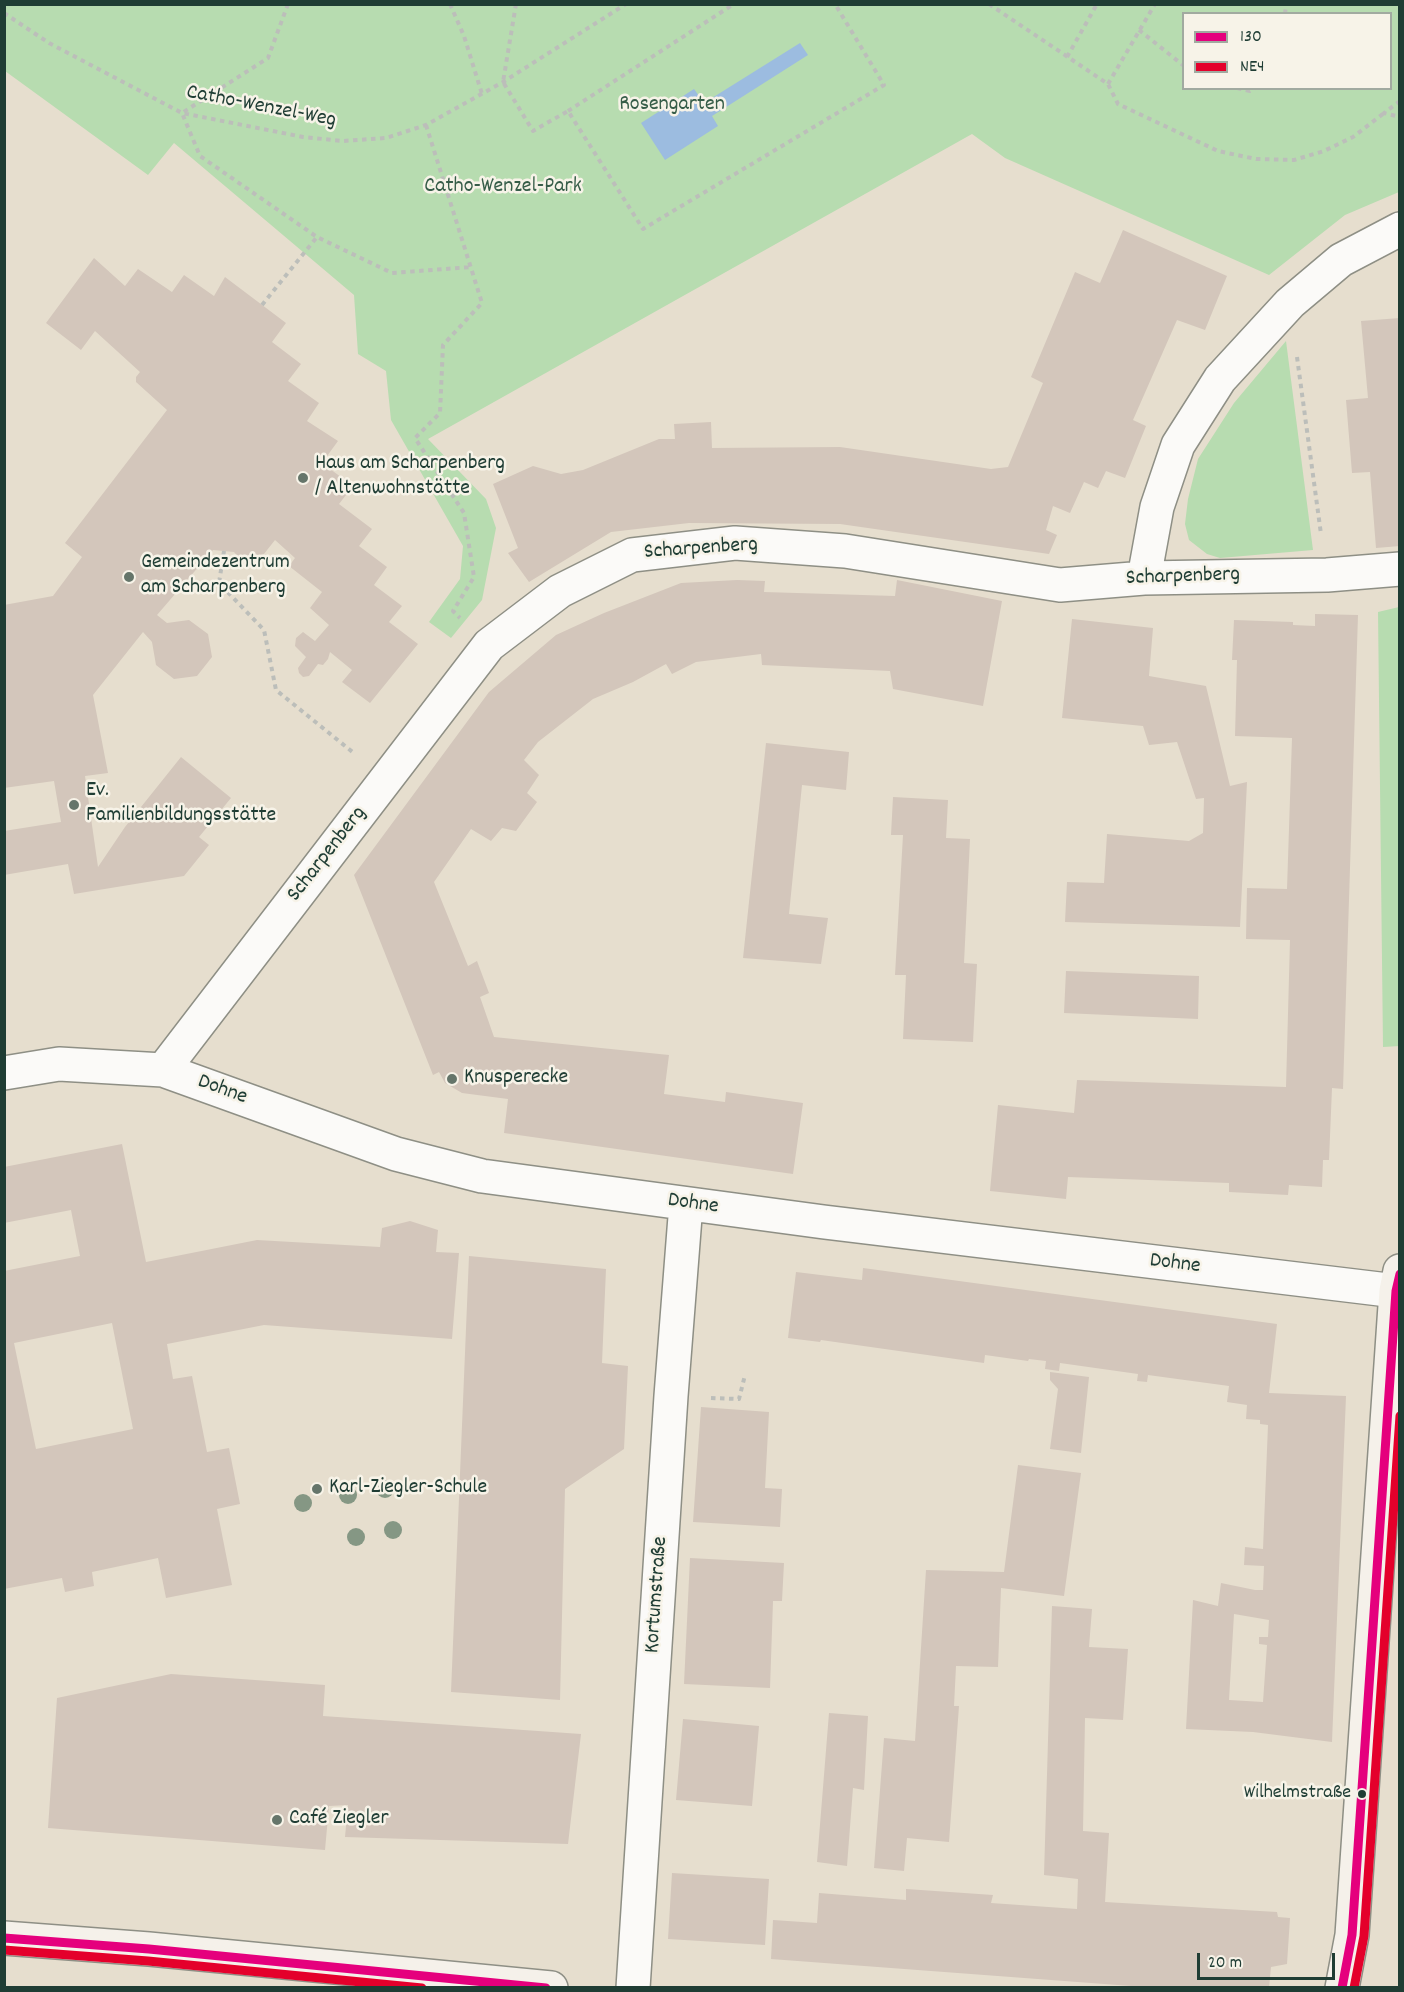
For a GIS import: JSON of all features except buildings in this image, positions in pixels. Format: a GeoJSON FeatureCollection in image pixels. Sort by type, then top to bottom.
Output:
{"type":"FeatureCollection","features":[{"type":"Feature","properties":{"kind":"main road"},"geometry":{"type":"LineString","coordinates":[[1342,1988],[1352,1935],[1391,1480],[1398,1281]]}},
{"type":"Feature","properties":{"kind":"main road"},"geometry":{"type":"LineString","coordinates":[[4,1938],[161,1950],[551,1988]]}},
{"type":"Feature","properties":{"kind":"street"},"geometry":{"type":"LineString","coordinates":[[1144,578],[1157,507],[1178,445],[1220,379],[1290,303],[1341,260],[1400,229]]}},
{"type":"Feature","properties":{"kind":"street","name":"Scharpenberg"},"geometry":{"type":"LineString","coordinates":[[163,1070],[489,645],[560,591],[632,555],[735,543],[845,551],[1060,585],[1144,578],[1327,575],[1400,569]]}},
{"type":"Feature","properties":{"kind":"street","name":"Dohne"},"geometry":{"type":"LineString","coordinates":[[4,1072],[59,1064],[163,1070],[406,1156],[482,1176],[824,1222],[1398,1281]]}},
{"type":"Feature","properties":{"kind":"street","name":"Kortumstraße"},"geometry":{"type":"LineString","coordinates":[[633,1988],[669,1420],[686,1204]]}},
{"type":"Feature","properties":{"kind":"path"},"geometry":{"type":"LineString","coordinates":[[288,4],[268,58],[182,114],[200,156],[317,237],[392,273],[471,267]]}},
{"type":"Feature","properties":{"kind":"path"},"geometry":{"type":"LineString","coordinates":[[450,4],[464,36],[482,94]]}},
{"type":"Feature","properties":{"kind":"path"},"geometry":{"type":"LineString","coordinates":[[516,4],[503,82],[533,131],[735,4]]}},
{"type":"Feature","properties":{"kind":"path","name":"Catho-Wenzel-Weg"},"geometry":{"type":"LineString","coordinates":[[4,13],[49,43],[182,114],[303,137],[343,141],[386,138],[426,125],[503,82],[626,4]]}},
{"type":"Feature","properties":{"kind":"path"},"geometry":{"type":"LineString","coordinates":[[568,111],[644,229],[884,85],[835,4]]}},
{"type":"Feature","properties":{"kind":"path"},"geometry":{"type":"LineString","coordinates":[[989,4],[1108,84],[1118,104],[1218,151],[1256,159],[1294,160],[1324,151],[1353,137],[1399,101]]}},
{"type":"Feature","properties":{"kind":"path"},"geometry":{"type":"LineString","coordinates":[[1067,57],[1097,4]]}},
{"type":"Feature","properties":{"kind":"path"},"geometry":{"type":"LineString","coordinates":[[1108,84],[1155,4]]}},
{"type":"Feature","properties":{"kind":"path"},"geometry":{"type":"LineString","coordinates":[[1139,30],[1182,64]]}},
{"type":"Feature","properties":{"kind":"path"},"geometry":{"type":"LineString","coordinates":[[1384,113],[1400,117]]}},
{"type":"Feature","properties":{"kind":"path"},"geometry":{"type":"LineString","coordinates":[[426,125],[482,303],[443,345],[440,413],[415,438],[464,513],[474,577],[453,611],[489,645]]}},
{"type":"Feature","properties":{"kind":"path"},"geometry":{"type":"LineString","coordinates":[[262,304],[317,237]]}},
{"type":"Feature","properties":{"kind":"path"},"geometry":{"type":"LineString","coordinates":[[1290,303],[1327,575]]}},
{"type":"Feature","properties":{"kind":"path"},"geometry":{"type":"LineString","coordinates":[[224,551],[219,583],[264,630],[276,690],[386,779]]}},
{"type":"Feature","properties":{"kind":"green space","name":"Catho-Wenzel-Park"},"geometry":{"type":"Polygon","coordinates":[[[5,4],[1399,5],[1399,192],[1345,215],[1269,275],[1005,158],[972,134],[428,439],[486,499],[496,528],[482,600],[451,638],[429,622],[460,579],[463,546],[391,420],[386,371],[358,354],[354,295],[174,143],[148,175],[5,71],[5,4]]]}},
{"type":"Feature","properties":{"kind":"green space"},"geometry":{"type":"Polygon","coordinates":[[[1286,341],[1313,550],[1220,558],[1207,554],[1189,540],[1185,524],[1188,499],[1198,459],[1234,403],[1286,341]]]}},
{"type":"Feature","properties":{"kind":"green space"},"geometry":{"type":"Polygon","coordinates":[[[1399,607],[1400,1046],[1383,1047],[1378,612],[1399,607]]]}},
{"type":"Feature","properties":{"kind":"water"},"geometry":{"type":"Polygon","coordinates":[[[800,43],[808,55],[712,116],[718,126],[665,160],[641,123],[694,89],[704,103],[800,43]]]}},
{"type":"Feature","properties":{"kind":"transit line","name":"130"},"geometry":{"type":"LineString","coordinates":[[1342,1988],[1352,1935],[1396,1291],[1400,1274]]}},
{"type":"Feature","properties":{"kind":"transit line","name":"NE4"},"geometry":{"type":"LineString","coordinates":[[1354,1988],[1364,1936],[1400,1416]]}},
{"type":"Feature","properties":{"kind":"transit line","name":"130"},"geometry":{"type":"LineString","coordinates":[[4,1938],[149,1949],[546,1988]]}},
{"type":"Feature","properties":{"kind":"transit line","name":"NE4"},"geometry":{"type":"LineString","coordinates":[[4,1950],[148,1961],[422,1988]]}},
{"type":"Feature","properties":{"kind":"place","name":"Haus am Scharpenberg / Altenwohnstätte"},"geometry":{"type":"Point","coordinates":[303,478]}},
{"type":"Feature","properties":{"kind":"place","name":"Gemeindezentrum am Scharpenberg"},"geometry":{"type":"Point","coordinates":[129,577]}},
{"type":"Feature","properties":{"kind":"place","name":"Ev. Familienbildungsstätte"},"geometry":{"type":"Point","coordinates":[74,805]}},
{"type":"Feature","properties":{"kind":"place","name":"Knusperecke"},"geometry":{"type":"Point","coordinates":[452,1079]}},
{"type":"Feature","properties":{"kind":"place","name":"Karl-Ziegler-Schule"},"geometry":{"type":"Point","coordinates":[317,1489]}},
{"type":"Feature","properties":{"kind":"place","name":"Wilhelmstraße"},"geometry":{"type":"Point","coordinates":[1362,1794]}},
{"type":"Feature","properties":{"kind":"place","name":"Café Ziegler"},"geometry":{"type":"Point","coordinates":[277,1820]}},
{"type":"Feature","properties":{"kind":"park label","name":"Rosengarten"},"geometry":{"type":"Point","coordinates":[672,106]}}]}
